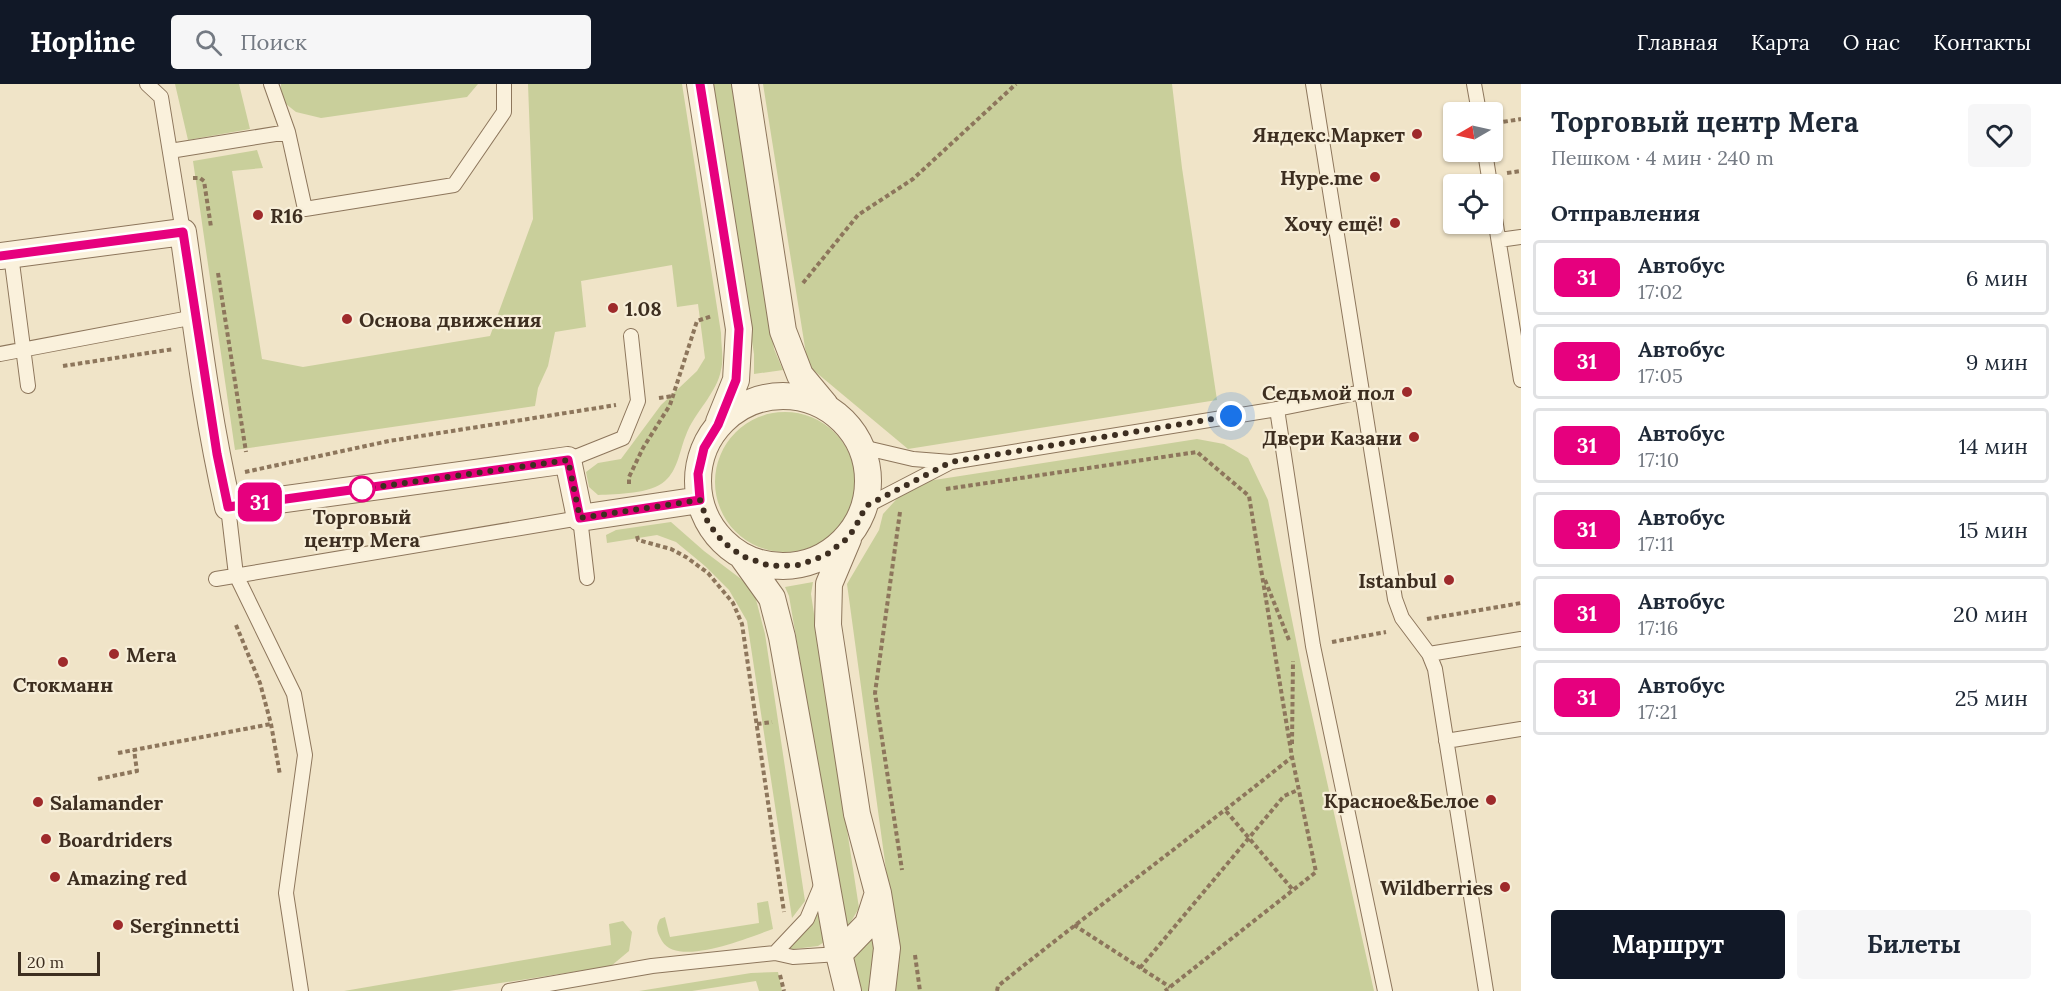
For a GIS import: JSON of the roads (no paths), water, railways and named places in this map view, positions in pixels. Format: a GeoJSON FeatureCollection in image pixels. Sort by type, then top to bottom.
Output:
{"type":"FeatureCollection","features":[{"type":"Feature","properties":{"kind":"street"},"geometry":{"type":"LineString","coordinates":[[700,84],[739,329],[736,380],[718,425],[704,448],[699,465],[700,500],[708,523],[723,542],[742,556],[770,566],[799,565],[826,555],[849,537]]}},
{"type":"Feature","properties":{"kind":"street"},"geometry":{"type":"LineString","coordinates":[[745,84],[783,331],[800,375],[825,405],[847,423],[862,447],[868,466],[869,486],[866,506],[849,537],[829,584],[828,625],[857,814],[878,893],[887,948],[882,991]]}},
{"type":"Feature","properties":{"kind":"street"},"geometry":{"type":"LineString","coordinates":[[5,255],[183,232],[221,477],[228,507],[568,460],[580,518],[700,500]]}},
{"type":"Feature","properties":{"kind":"street"},"geometry":{"type":"LineString","coordinates":[[718,425],[740,406],[768,396],[797,396],[825,405]]}},
{"type":"Feature","properties":{"kind":"street"},"geometry":{"type":"LineString","coordinates":[[742,556],[772,598],[782,637],[839,954],[848,991]]}},
{"type":"Feature","properties":{"kind":"street"},"geometry":{"type":"LineString","coordinates":[[839,954],[868,924],[878,893]]}},
{"type":"Feature","properties":{"kind":"lane"},"geometry":{"type":"LineString","coordinates":[[147,84],[161,97],[183,232]]}},
{"type":"Feature","properties":{"kind":"lane"},"geometry":{"type":"LineString","coordinates":[[271,84],[288,132],[305,209],[454,185],[504,112],[504,84]]}},
{"type":"Feature","properties":{"kind":"lane"},"geometry":{"type":"LineString","coordinates":[[1313,84],[1395,600],[1408,628],[1429,654],[1435,669],[1486,991]]}},
{"type":"Feature","properties":{"kind":"lane"},"geometry":{"type":"LineString","coordinates":[[1474,84],[1477,102]]}},
{"type":"Feature","properties":{"kind":"lane"},"geometry":{"type":"LineString","coordinates":[[170,151],[288,132]]}},
{"type":"Feature","properties":{"kind":"lane"},"geometry":{"type":"LineString","coordinates":[[1498,234],[1521,380]]}},
{"type":"Feature","properties":{"kind":"lane"},"geometry":{"type":"LineString","coordinates":[[1499,240],[1521,237]]}},
{"type":"Feature","properties":{"kind":"lane"},"geometry":{"type":"LineString","coordinates":[[5,255],[24,351],[28,386]]}},
{"type":"Feature","properties":{"kind":"lane"},"geometry":{"type":"LineString","coordinates":[[0,354],[195,317]]}},
{"type":"Feature","properties":{"kind":"lane"},"geometry":{"type":"LineString","coordinates":[[568,460],[623,438],[638,401],[631,336]]}},
{"type":"Feature","properties":{"kind":"lane"},"geometry":{"type":"LineString","coordinates":[[862,447],[913,459],[951,462],[1277,409],[1362,392]]}},
{"type":"Feature","properties":{"kind":"lane"},"geometry":{"type":"LineString","coordinates":[[1277,409],[1313,646],[1386,991]]}},
{"type":"Feature","properties":{"kind":"lane"},"geometry":{"type":"LineString","coordinates":[[866,506],[951,462]]}},
{"type":"Feature","properties":{"kind":"lane"},"geometry":{"type":"LineString","coordinates":[[228,507],[237,575],[294,694],[305,755],[286,893],[301,991]]}},
{"type":"Feature","properties":{"kind":"lane"},"geometry":{"type":"LineString","coordinates":[[216,579],[580,518],[587,578]]}},
{"type":"Feature","properties":{"kind":"lane"},"geometry":{"type":"LineString","coordinates":[[1429,654],[1521,639]]}},
{"type":"Feature","properties":{"kind":"lane"},"geometry":{"type":"LineString","coordinates":[[1446,741],[1521,729]]}},
{"type":"Feature","properties":{"kind":"lane"},"geometry":{"type":"LineString","coordinates":[[775,953],[807,919],[826,875]]}},
{"type":"Feature","properties":{"kind":"lane"},"geometry":{"type":"LineString","coordinates":[[509,991],[652,966],[775,953],[794,957],[839,954]]}},
{"type":"Feature","properties":{"kind":"place","name":"Яндекс.Маркет"},"geometry":{"type":"Point","coordinates":[1417,134]}},
{"type":"Feature","properties":{"kind":"place","name":"Hype.me"},"geometry":{"type":"Point","coordinates":[1375,177]}},
{"type":"Feature","properties":{"kind":"place","name":"R16"},"geometry":{"type":"Point","coordinates":[258,215]}},
{"type":"Feature","properties":{"kind":"place","name":"Хочу ещё!"},"geometry":{"type":"Point","coordinates":[1395,223]}},
{"type":"Feature","properties":{"kind":"place","name":"1.08"},"geometry":{"type":"Point","coordinates":[613,308]}},
{"type":"Feature","properties":{"kind":"place","name":"Основа движения"},"geometry":{"type":"Point","coordinates":[347,319]}},
{"type":"Feature","properties":{"kind":"place","name":"Седьмой пол"},"geometry":{"type":"Point","coordinates":[1407,392]}},
{"type":"Feature","properties":{"kind":"place","name":"Двери Казани"},"geometry":{"type":"Point","coordinates":[1414,437]}},
{"type":"Feature","properties":{"kind":"place","name":"Торговый центр Мега"},"geometry":{"type":"Point","coordinates":[362,489]}},
{"type":"Feature","properties":{"kind":"place","name":"Istanbul"},"geometry":{"type":"Point","coordinates":[1449,580]}},
{"type":"Feature","properties":{"kind":"place","name":"Мега"},"geometry":{"type":"Point","coordinates":[114,654]}},
{"type":"Feature","properties":{"kind":"place","name":"Стокманн"},"geometry":{"type":"Point","coordinates":[63,662]}},
{"type":"Feature","properties":{"kind":"place","name":"Красное&Белое"},"geometry":{"type":"Point","coordinates":[1491,800]}},
{"type":"Feature","properties":{"kind":"place","name":"Salamander"},"geometry":{"type":"Point","coordinates":[38,802]}},
{"type":"Feature","properties":{"kind":"place","name":"Boardriders"},"geometry":{"type":"Point","coordinates":[46,839]}},
{"type":"Feature","properties":{"kind":"place","name":"Amazing red"},"geometry":{"type":"Point","coordinates":[55,877]}},
{"type":"Feature","properties":{"kind":"place","name":"Wildberries"},"geometry":{"type":"Point","coordinates":[1505,887]}},
{"type":"Feature","properties":{"kind":"place","name":"Serginnetti"},"geometry":{"type":"Point","coordinates":[118,925]}}]}
